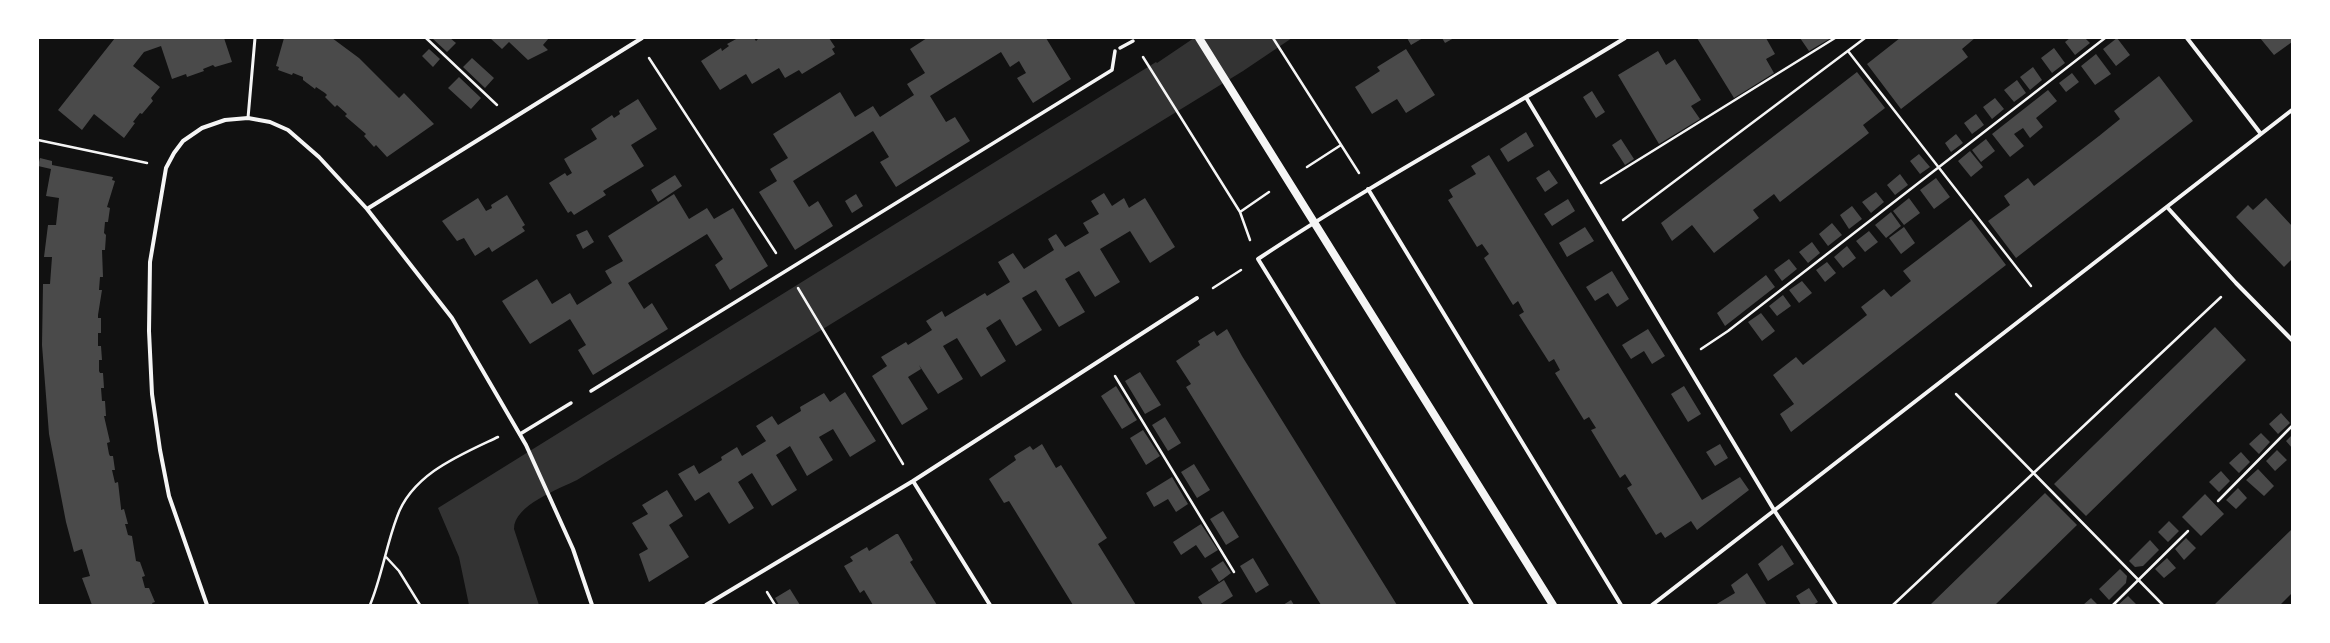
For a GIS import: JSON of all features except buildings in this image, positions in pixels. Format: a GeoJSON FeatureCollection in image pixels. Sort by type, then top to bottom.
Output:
{"type":"FeatureCollection","features":[{"type":"Feature","properties":{"kind":"main road"},"geometry":{"type":"LineString","coordinates":[[1200,38],[1553,605]]}},
{"type":"Feature","properties":{"kind":"street"},"geometry":{"type":"LineString","coordinates":[[1472,605],[1258,260],[1368,189],[1527,99],[1625,38]]}},
{"type":"Feature","properties":{"kind":"street"},"geometry":{"type":"LineString","coordinates":[[2187,38],[2261,134]]}},
{"type":"Feature","properties":{"kind":"street"},"geometry":{"type":"LineString","coordinates":[[367,209],[639,39]]}},
{"type":"Feature","properties":{"kind":"street"},"geometry":{"type":"LineString","coordinates":[[1120,48],[1133,41]]}},
{"type":"Feature","properties":{"kind":"street"},"geometry":{"type":"LineString","coordinates":[[591,391],[1112,70],[1115,51]]}},
{"type":"Feature","properties":{"kind":"street"},"geometry":{"type":"LineString","coordinates":[[1527,99],[1774,510],[1836,605]]}},
{"type":"Feature","properties":{"kind":"street"},"geometry":{"type":"LineString","coordinates":[[1652,605],[2292,110]]}},
{"type":"Feature","properties":{"kind":"street"},"geometry":{"type":"LineString","coordinates":[[206,605],[169,496],[152,394],[149,332],[150,262],[166,168],[184,141],[202,128],[225,120],[248,118],[270,122],[288,130],[319,157],[367,209],[452,318],[526,445],[573,549],[592,605]]}},
{"type":"Feature","properties":{"kind":"street"},"geometry":{"type":"LineString","coordinates":[[1368,189],[1621,605]]}},
{"type":"Feature","properties":{"kind":"street"},"geometry":{"type":"LineString","coordinates":[[2167,207],[2236,283],[2292,340]]}},
{"type":"Feature","properties":{"kind":"street"},"geometry":{"type":"LineString","coordinates":[[706,605],[913,481],[1197,298]]}},
{"type":"Feature","properties":{"kind":"street"},"geometry":{"type":"LineString","coordinates":[[520,434],[571,403]]}},
{"type":"Feature","properties":{"kind":"street"},"geometry":{"type":"LineString","coordinates":[[913,481],[990,605]]}},
{"type":"Feature","properties":{"kind":"lane"},"geometry":{"type":"LineString","coordinates":[[248,118],[255,38]]}},
{"type":"Feature","properties":{"kind":"path"},"geometry":{"type":"LineString","coordinates":[[426,38],[513,119]]}},
{"type":"Feature","properties":{"kind":"path"},"geometry":{"type":"LineString","coordinates":[[1273,38],[1368,189]]}},
{"type":"Feature","properties":{"kind":"path"},"geometry":{"type":"LineString","coordinates":[[1584,194],[1835,38]]}},
{"type":"Feature","properties":{"kind":"path"},"geometry":{"type":"LineString","coordinates":[[1607,233],[1865,38]]}},
{"type":"Feature","properties":{"kind":"path"},"geometry":{"type":"LineString","coordinates":[[1684,360],[1728,332],[2105,38]]}},
{"type":"Feature","properties":{"kind":"path"},"geometry":{"type":"LineString","coordinates":[[639,39],[786,270],[794,280],[913,481]]}},
{"type":"Feature","properties":{"kind":"path"},"geometry":{"type":"LineString","coordinates":[[1848,51],[2044,302]]}},
{"type":"Feature","properties":{"kind":"path"},"geometry":{"type":"LineString","coordinates":[[1146,61],[1240,212],[1258,260],[1197,298]]}},
{"type":"Feature","properties":{"kind":"path"},"geometry":{"type":"LineString","coordinates":[[38,140],[166,168]]}},
{"type":"Feature","properties":{"kind":"path"},"geometry":{"type":"LineString","coordinates":[[1893,605],[2236,283]]}},
{"type":"Feature","properties":{"kind":"path"},"geometry":{"type":"LineString","coordinates":[[1104,358],[1234,572]]}},
{"type":"Feature","properties":{"kind":"path"},"geometry":{"type":"LineString","coordinates":[[1943,380],[2163,605]]}},
{"type":"Feature","properties":{"kind":"path"},"geometry":{"type":"LineString","coordinates":[[2218,501],[2292,426]]}},
{"type":"Feature","properties":{"kind":"path"},"geometry":{"type":"LineString","coordinates":[[370,605],[386,557],[397,516],[404,501],[412,491],[432,472],[459,455],[501,436],[520,434]]}},
{"type":"Feature","properties":{"kind":"path"},"geometry":{"type":"LineString","coordinates":[[2113,605],[2188,531]]}},
{"type":"Feature","properties":{"kind":"path"},"geometry":{"type":"LineString","coordinates":[[386,557],[399,571],[420,605]]}},
{"type":"Feature","properties":{"kind":"shaded area"},"geometry":{"type":"Polygon","coordinates":[[[1194,38],[1292,38],[1243,71],[577,480],[549,493],[529,505],[521,512],[516,520],[514,529],[539,605],[469,605],[459,557],[438,508],[1156,62],[1157,63],[1194,38]]]}}]}
